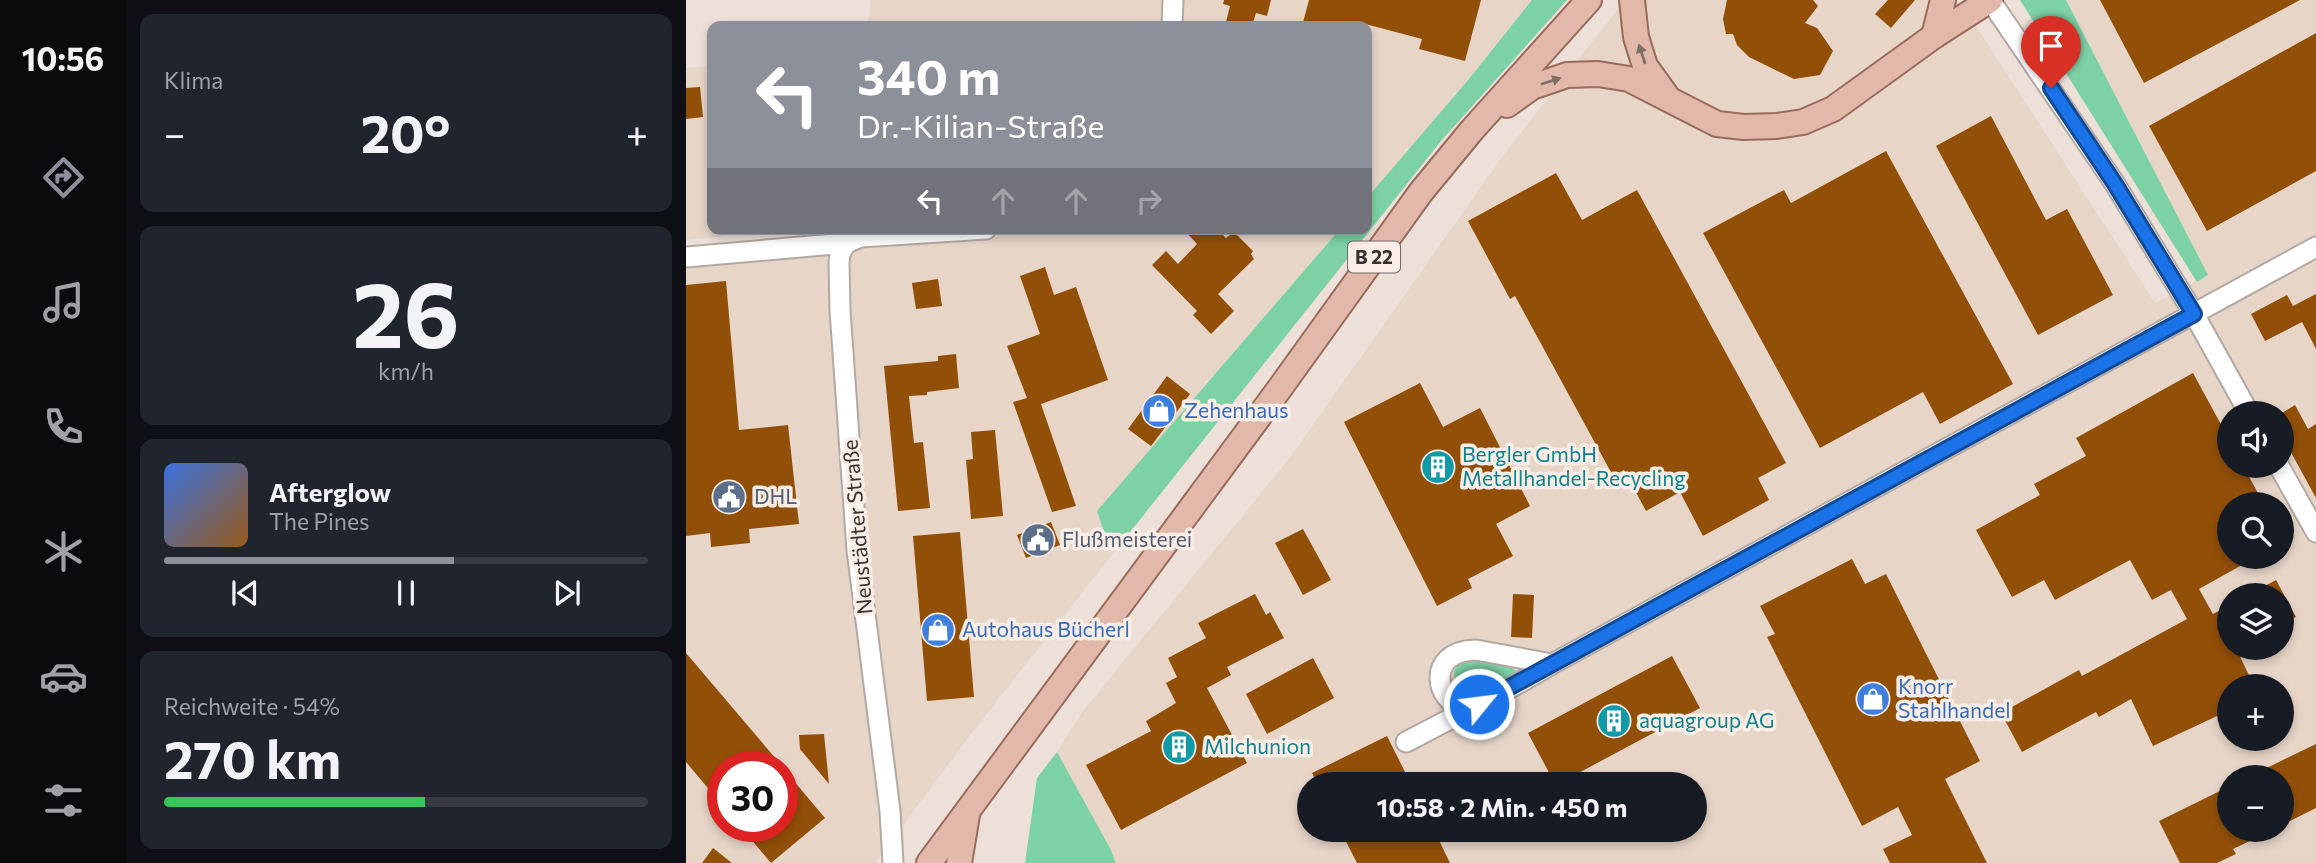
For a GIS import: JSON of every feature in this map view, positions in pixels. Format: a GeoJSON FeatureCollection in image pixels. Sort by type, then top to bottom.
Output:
{"type":"FeatureCollection","features":[{"type":"Feature","properties":{"kind":"main road","name":"B 22"},"geometry":{"type":"LineString","coordinates":[[929,863],[1421,192],[1472,130],[1589,0]]}},
{"type":"Feature","properties":{"kind":"main road"},"geometry":{"type":"LineString","coordinates":[[1632,0],[1636,37],[1646,66],[1670,102]]}},
{"type":"Feature","properties":{"kind":"main road"},"geometry":{"type":"LineString","coordinates":[[1934,36],[1943,0]]}},
{"type":"Feature","properties":{"kind":"main road"},"geometry":{"type":"LineString","coordinates":[[1472,130],[1532,87],[1567,75],[1598,74],[1629,79],[1717,124],[1766,126],[1803,122],[1833,109],[1934,36],[1990,0]]}},
{"type":"Feature","properties":{"kind":"main road","name":"B 22"},"geometry":{"type":"LineString","coordinates":[[959,863],[968,812]]}},
{"type":"Feature","properties":{"kind":"street"},"geometry":{"type":"LineString","coordinates":[[1172,21],[1173,0]]}},
{"type":"Feature","properties":{"kind":"street"},"geometry":{"type":"LineString","coordinates":[[1990,0],[2115,184],[2194,314],[2242,401]]}},
{"type":"Feature","properties":{"kind":"street"},"geometry":{"type":"LineString","coordinates":[[686,257],[846,243],[861,237],[892,235]]}},
{"type":"Feature","properties":{"kind":"street","name":"Neustädter Straße"},"geometry":{"type":"LineString","coordinates":[[846,243],[839,262],[840,310],[857,550],[890,811],[893,863]]}},
{"type":"Feature","properties":{"kind":"street"},"geometry":{"type":"LineString","coordinates":[[1406,742],[2316,247]]}},
{"type":"Feature","properties":{"kind":"street"},"geometry":{"type":"LineString","coordinates":[[2286,478],[2316,533]]}},
{"type":"Feature","properties":{"kind":"street"},"geometry":{"type":"LineString","coordinates":[[1479,704],[1465,707],[1445,694],[1440,680],[1441,670],[1445,660],[1455,653],[1476,650],[1552,664]]}},
{"type":"Feature","properties":{"kind":"street","name":"Neustädter Straße"},"geometry":{"type":"LineString","coordinates":[[890,811],[908,863]]}},
{"type":"Feature","properties":{"kind":"shaded area"},"geometry":{"type":"Polygon","coordinates":[[[871,0],[1532,0],[1469,79],[1372,192],[1372,21],[869,21],[871,0]]]}},
{"type":"Feature","properties":{"kind":"shaded area"},"geometry":{"type":"Polygon","coordinates":[[[1625,0],[1957,0],[2155,303],[2208,275],[2066,0],[2316,0],[2316,863],[1116,863],[1057,752],[1083,711],[1289,459],[1502,157],[1625,0]]]}},
{"type":"Feature","properties":{"kind":"shaded area"},"geometry":{"type":"Polygon","coordinates":[[[707,66],[707,235],[724,236],[686,240],[686,68],[707,66]]]}},
{"type":"Feature","properties":{"kind":"shaded area"},"geometry":{"type":"Polygon","coordinates":[[[842,235],[1335,235],[1097,511],[1107,541],[1115,551],[971,734],[875,863],[686,863],[686,265],[821,257],[842,235]]]}},
{"type":"Feature","properties":{"kind":"green space"},"geometry":{"type":"Polygon","coordinates":[[[1532,0],[1567,0],[1441,141],[1372,228],[1372,192],[1469,79],[1532,0]]]}},
{"type":"Feature","properties":{"kind":"green space"},"geometry":{"type":"Polygon","coordinates":[[[2020,0],[2066,0],[2208,275],[2197,282],[2020,0]]]}},
{"type":"Feature","properties":{"kind":"green space"},"geometry":{"type":"Polygon","coordinates":[[[1335,235],[1366,235],[1115,551],[1107,541],[1097,511],[1335,235]]]}},
{"type":"Feature","properties":{"kind":"green space"},"geometry":{"type":"Polygon","coordinates":[[[1473,661],[1516,671],[1514,676],[1489,689],[1476,694],[1462,694],[1455,685],[1454,671],[1458,665],[1473,661]]]}},
{"type":"Feature","properties":{"kind":"green space"},"geometry":{"type":"Polygon","coordinates":[[[1057,752],[1116,863],[1025,863],[1037,778],[1057,752]]]}},
{"type":"Feature","properties":{"kind":"building"},"geometry":{"type":"Polygon","coordinates":[[[1224,0],[1271,0],[1267,16],[1256,13],[1254,21],[1226,21],[1230,6],[1223,4],[1224,0]]]}},
{"type":"Feature","properties":{"kind":"building"},"geometry":{"type":"Polygon","coordinates":[[[1309,0],[1481,0],[1465,61],[1419,49],[1422,39],[1372,26],[1372,21],[1303,21],[1309,0]]]}},
{"type":"Feature","properties":{"kind":"building"},"geometry":{"type":"Polygon","coordinates":[[[1727,0],[1813,0],[1818,6],[1805,23],[1817,28],[1833,51],[1820,75],[1794,79],[1749,57],[1737,45],[1733,34],[1726,34],[1723,19],[1727,0]]]}},
{"type":"Feature","properties":{"kind":"building"},"geometry":{"type":"Polygon","coordinates":[[[1888,0],[1915,0],[1891,28],[1875,14],[1888,0]]]}},
{"type":"Feature","properties":{"kind":"building"},"geometry":{"type":"Polygon","coordinates":[[[2100,0],[2300,0],[2144,83],[2100,0]]]}},
{"type":"Feature","properties":{"kind":"building"},"geometry":{"type":"Polygon","coordinates":[[[2316,33],[2316,171],[2207,231],[2149,126],[2316,33]]]}},
{"type":"Feature","properties":{"kind":"building"},"geometry":{"type":"Polygon","coordinates":[[[700,87],[703,117],[686,119],[686,88],[700,87]]]}},
{"type":"Feature","properties":{"kind":"building"},"geometry":{"type":"Polygon","coordinates":[[[1991,116],[2046,220],[2067,209],[2113,295],[2038,335],[1936,146],[1991,116]]]}},
{"type":"Feature","properties":{"kind":"building"},"geometry":{"type":"Polygon","coordinates":[[[1886,151],[2013,384],[1940,424],[1923,392],[1820,448],[1703,233],[1784,190],[1791,203],[1886,151]]]}},
{"type":"Feature","properties":{"kind":"building"},"geometry":{"type":"Polygon","coordinates":[[[1556,173],[1582,220],[1637,190],[1786,463],[1758,478],[1769,500],[1703,536],[1680,492],[1646,511],[1624,470],[1613,476],[1515,296],[1510,299],[1468,221],[1556,173]]]}},
{"type":"Feature","properties":{"kind":"building"},"geometry":{"type":"Polygon","coordinates":[[[1189,235],[1223,235],[1226,238],[1237,235],[1253,251],[1251,254],[1254,259],[1218,294],[1234,311],[1211,334],[1193,315],[1197,311],[1152,265],[1166,251],[1178,264],[1197,244],[1189,235]]]}},
{"type":"Feature","properties":{"kind":"building"},"geometry":{"type":"Polygon","coordinates":[[[1045,267],[1054,295],[1076,287],[1108,380],[1041,404],[1076,506],[1052,512],[1013,402],[1027,398],[1007,346],[1040,334],[1020,276],[1045,267]]]}},
{"type":"Feature","properties":{"kind":"building"},"geometry":{"type":"Polygon","coordinates":[[[938,279],[942,306],[916,309],[912,283],[938,279]]]}},
{"type":"Feature","properties":{"kind":"building"},"geometry":{"type":"Polygon","coordinates":[[[726,281],[739,430],[788,425],[799,524],[749,529],[750,543],[711,547],[710,533],[686,536],[686,285],[726,281]]]}},
{"type":"Feature","properties":{"kind":"building"},"geometry":{"type":"Polygon","coordinates":[[[2316,294],[2316,349],[2302,322],[2265,341],[2251,314],[2287,295],[2293,306],[2316,294]]]}},
{"type":"Feature","properties":{"kind":"building"},"geometry":{"type":"Polygon","coordinates":[[[956,354],[959,388],[909,396],[914,443],[923,442],[930,508],[898,511],[884,366],[938,361],[938,356],[956,354]]]}},
{"type":"Feature","properties":{"kind":"building"},"geometry":{"type":"Polygon","coordinates":[[[2193,373],[2217,417],[2217,478],[2250,478],[2257,492],[2217,492],[2217,569],[2235,569],[2199,589],[2213,614],[2217,612],[2217,660],[2242,660],[2248,674],[2217,674],[2217,716],[2153,746],[2131,699],[2099,717],[2096,712],[2022,752],[2001,713],[2079,670],[2082,676],[2187,619],[2171,590],[2152,600],[2130,560],[2055,600],[2044,580],[2012,597],[1976,530],[2040,495],[2034,484],[2086,456],[2076,438],[2193,373]]]}},
{"type":"Feature","properties":{"kind":"building","name":"Zehenhaus"},"geometry":{"type":"Polygon","coordinates":[[[1167,376],[1190,394],[1151,446],[1128,429],[1167,376]]]}},
{"type":"Feature","properties":{"kind":"building","name":"Bergler GmbH Metallhandel-Recycling"},"geometry":{"type":"Polygon","coordinates":[[[1420,383],[1443,427],[1480,408],[1530,506],[1496,524],[1513,556],[1468,579],[1472,588],[1437,606],[1344,422],[1420,383]]]}},
{"type":"Feature","properties":{"kind":"building"},"geometry":{"type":"Polygon","coordinates":[[[2294,406],[2308,429],[2316,424],[2316,498],[2294,458],[2294,406]]]}},
{"type":"Feature","properties":{"kind":"building"},"geometry":{"type":"Polygon","coordinates":[[[995,430],[1003,516],[971,519],[966,460],[973,459],[971,432],[995,430]]]}},
{"type":"Feature","properties":{"kind":"building","name":"Flußmeisterei"},"geometry":{"type":"Polygon","coordinates":[[[1051,522],[1060,545],[1026,558],[1017,535],[1051,522]]]}},
{"type":"Feature","properties":{"kind":"building"},"geometry":{"type":"Polygon","coordinates":[[[1303,529],[1331,580],[1303,595],[1275,543],[1303,529]]]}},
{"type":"Feature","properties":{"kind":"building"},"geometry":{"type":"Polygon","coordinates":[[[960,532],[974,697],[927,701],[913,536],[960,532]]]}},
{"type":"Feature","properties":{"kind":"building","name":"Knorr Stahlhandel"},"geometry":{"type":"Polygon","coordinates":[[[1852,559],[1865,584],[1886,574],[1980,761],[1945,779],[1987,863],[1890,863],[1883,849],[1912,835],[1898,807],[1862,826],[1767,637],[1775,634],[1760,606],[1852,559]]]}},
{"type":"Feature","properties":{"kind":"building","name":"Milchunion"},"geometry":{"type":"Polygon","coordinates":[[[1255,594],[1266,615],[1270,612],[1284,638],[1227,667],[1231,675],[1207,688],[1247,763],[1121,830],[1086,765],[1151,731],[1146,721],[1176,703],[1166,683],[1177,677],[1168,658],[1206,638],[1198,623],[1255,594]]]}},
{"type":"Feature","properties":{"kind":"building"},"geometry":{"type":"Polygon","coordinates":[[[1513,594],[1534,595],[1532,638],[1511,637],[1513,594]]]}},
{"type":"Feature","properties":{"kind":"building"},"geometry":{"type":"Polygon","coordinates":[[[686,653],[769,751],[707,751],[707,787],[686,762],[686,653]]]}},
{"type":"Feature","properties":{"kind":"building","name":"aquagroup AG"},"geometry":{"type":"Polygon","coordinates":[[[1672,656],[1700,708],[1580,772],[1549,772],[1528,733],[1672,656]]]}},
{"type":"Feature","properties":{"kind":"building"},"geometry":{"type":"Polygon","coordinates":[[[1313,658],[1334,698],[1267,734],[1246,694],[1313,658]]]}},
{"type":"Feature","properties":{"kind":"building"},"geometry":{"type":"Polygon","coordinates":[[[824,734],[829,784],[800,749],[799,735],[824,734]]]}},
{"type":"Feature","properties":{"kind":"building"},"geometry":{"type":"Polygon","coordinates":[[[1387,736],[1405,772],[1314,772],[1387,736]]]}},
{"type":"Feature","properties":{"kind":"building"},"geometry":{"type":"Polygon","coordinates":[[[2316,744],[2316,808],[2294,819],[2294,765],[2273,765],[2316,744]]]}},
{"type":"Feature","properties":{"kind":"building"},"geometry":{"type":"Polygon","coordinates":[[[798,786],[825,818],[798,840],[798,786]]]}},
{"type":"Feature","properties":{"kind":"building"},"geometry":{"type":"Polygon","coordinates":[[[2217,792],[2217,842],[2248,842],[2233,849],[2236,854],[2217,863],[2180,863],[2159,821],[2217,792]]]}},
{"type":"Feature","properties":{"kind":"building"},"geometry":{"type":"Polygon","coordinates":[[[753,842],[796,842],[771,863],[753,842]]]}},
{"type":"Feature","properties":{"kind":"building"},"geometry":{"type":"Polygon","coordinates":[[[1346,842],[1440,842],[1450,863],[1357,863],[1346,842]]]}},
{"type":"Feature","properties":{"kind":"building"},"geometry":{"type":"Polygon","coordinates":[[[713,848],[732,863],[702,863],[713,848]]]}},
{"type":"Feature","properties":{"kind":"place","name":"Zehenhaus"},"geometry":{"type":"Point","coordinates":[1159,411]}},
{"type":"Feature","properties":{"kind":"place","name":"Bergler GmbH Metallhandel-Recycling"},"geometry":{"type":"Point","coordinates":[1438,467]}},
{"type":"Feature","properties":{"kind":"place","name":"DHL"},"geometry":{"type":"Point","coordinates":[729,497]}},
{"type":"Feature","properties":{"kind":"place","name":"Flußmeisterei"},"geometry":{"type":"Point","coordinates":[1038,540]}},
{"type":"Feature","properties":{"kind":"place","name":"Autohaus Bücherl"},"geometry":{"type":"Point","coordinates":[938,630]}},
{"type":"Feature","properties":{"kind":"place","name":"Knorr Stahlhandel"},"geometry":{"type":"Point","coordinates":[1873,699]}},
{"type":"Feature","properties":{"kind":"place","name":"aquagroup AG"},"geometry":{"type":"Point","coordinates":[1614,721]}},
{"type":"Feature","properties":{"kind":"place","name":"Milchunion"},"geometry":{"type":"Point","coordinates":[1179,747]}},
{"type":"Feature","properties":{"kind":"route"},"geometry":{"type":"LineString","coordinates":[[1479,704],[2194,314],[2115,184],[2051,88]]}}]}
